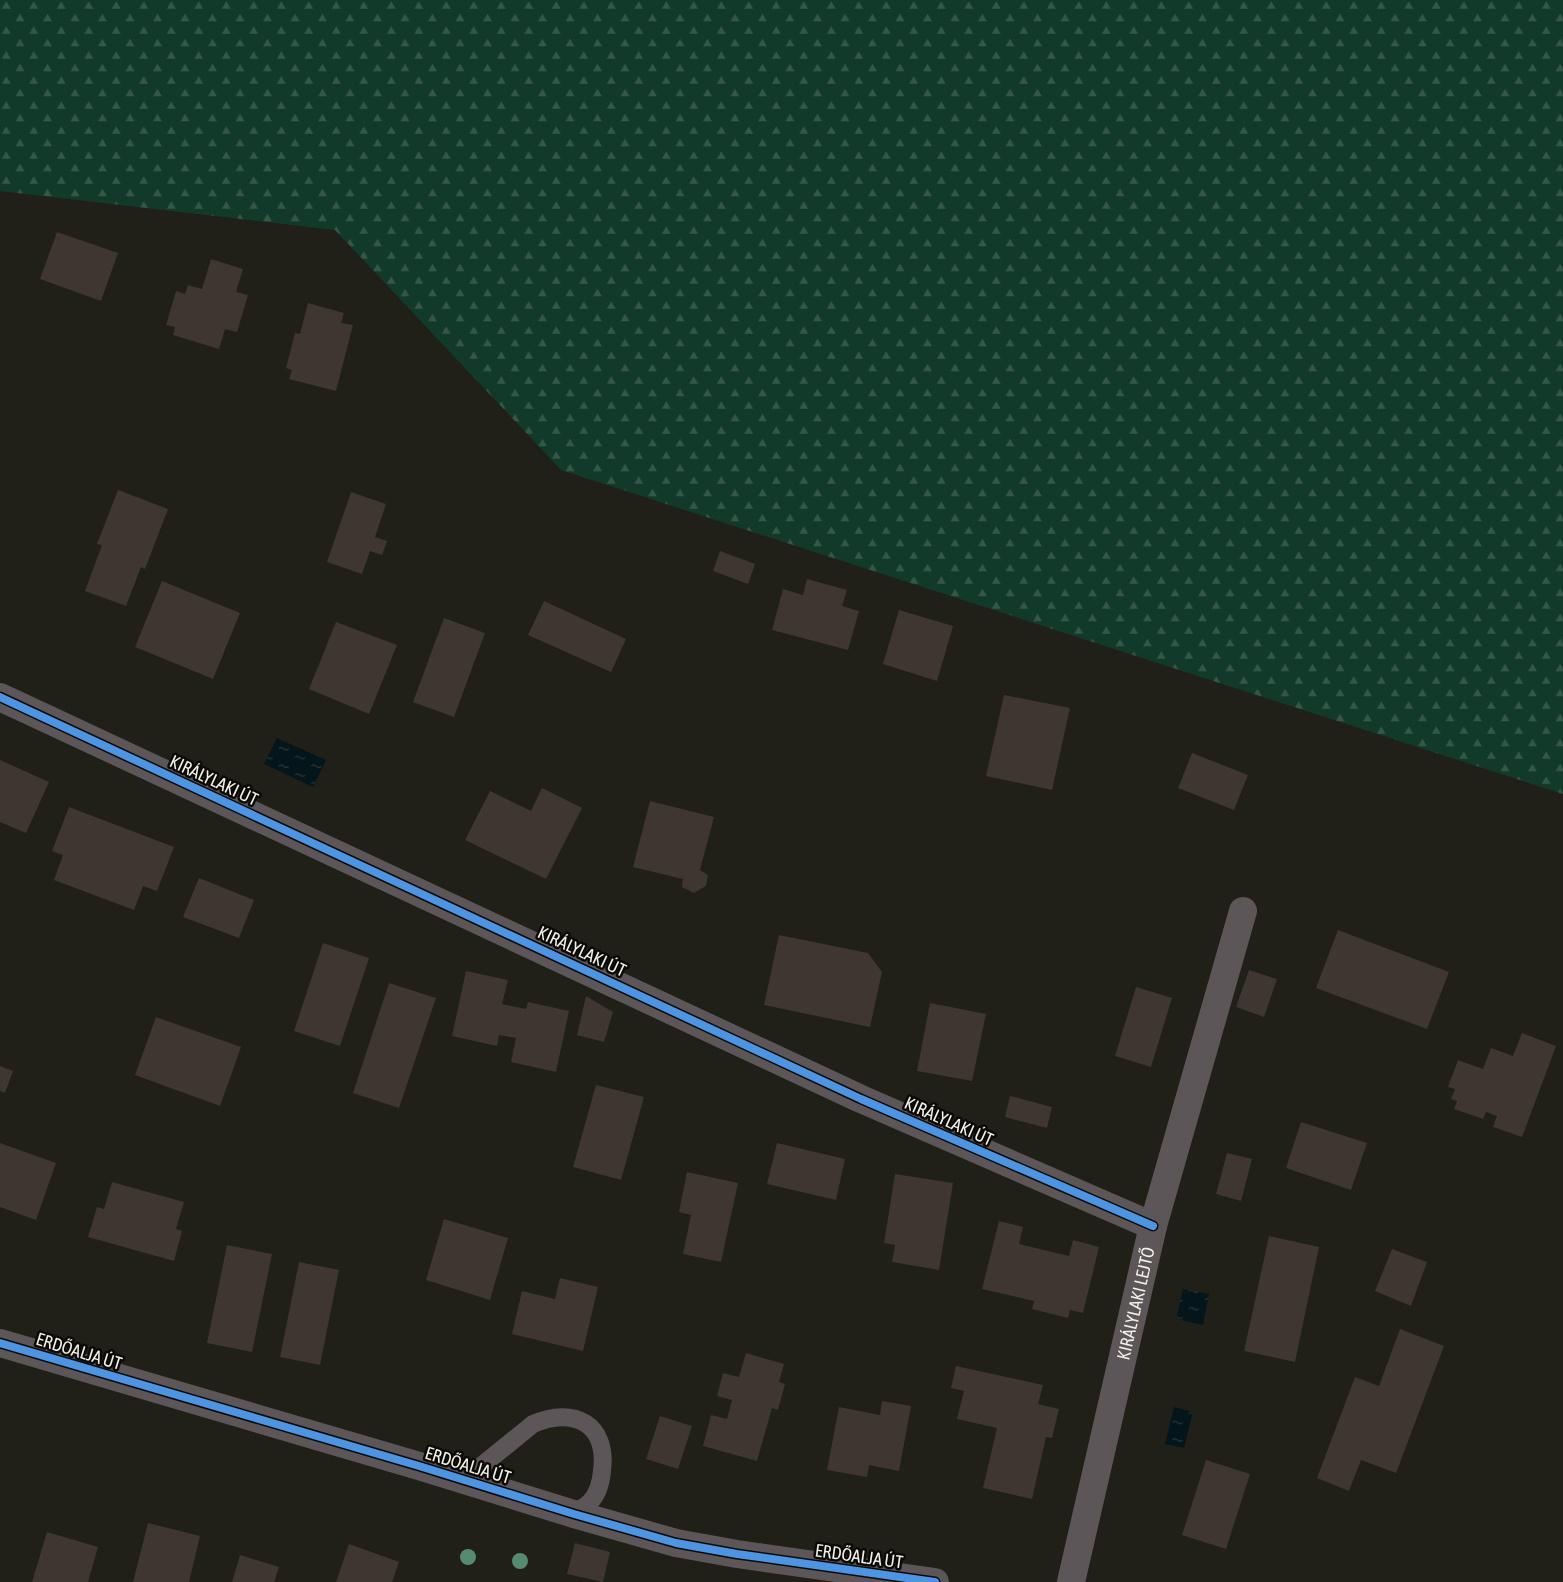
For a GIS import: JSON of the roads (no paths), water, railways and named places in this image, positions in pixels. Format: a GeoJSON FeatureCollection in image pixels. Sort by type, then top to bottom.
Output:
{"type":"FeatureCollection","features":[{"type":"Feature","properties":{"kind":"street","name":"KIRÁLYLAKI ÚT"},"geometry":{"type":"LineString","coordinates":[[0,697],[861,1099],[1153,1226]]}},
{"type":"Feature","properties":{"kind":"street","name":"KIRÁLYLAKI LEJTŐ"},"geometry":{"type":"LineString","coordinates":[[1071,1582],[1153,1226],[1243,911]]}},
{"type":"Feature","properties":{"kind":"street","name":"ERDŐALJA ÚT"},"geometry":{"type":"LineString","coordinates":[[0,1343],[574,1514],[694,1546],[737,1554],[935,1582]]}},
{"type":"Feature","properties":{"kind":"lane"},"geometry":{"type":"LineString","coordinates":[[464,1480],[533,1424],[544,1419],[560,1416],[573,1417],[583,1421],[593,1431],[601,1446],[603,1461],[599,1487],[591,1502],[574,1514]]}},
{"type":"Feature","properties":{"kind":"water"},"geometry":{"type":"Polygon","coordinates":[[[277,738],[326,760],[313,787],[264,764],[277,738]]]}},
{"type":"Feature","properties":{"kind":"water"},"geometry":{"type":"Polygon","coordinates":[[[1183,1289],[1209,1294],[1203,1325],[1176,1319],[1183,1289]]]}},
{"type":"Feature","properties":{"kind":"water"},"geometry":{"type":"Polygon","coordinates":[[[1174,1407],[1193,1412],[1184,1448],[1165,1444],[1174,1407]]]}}]}
